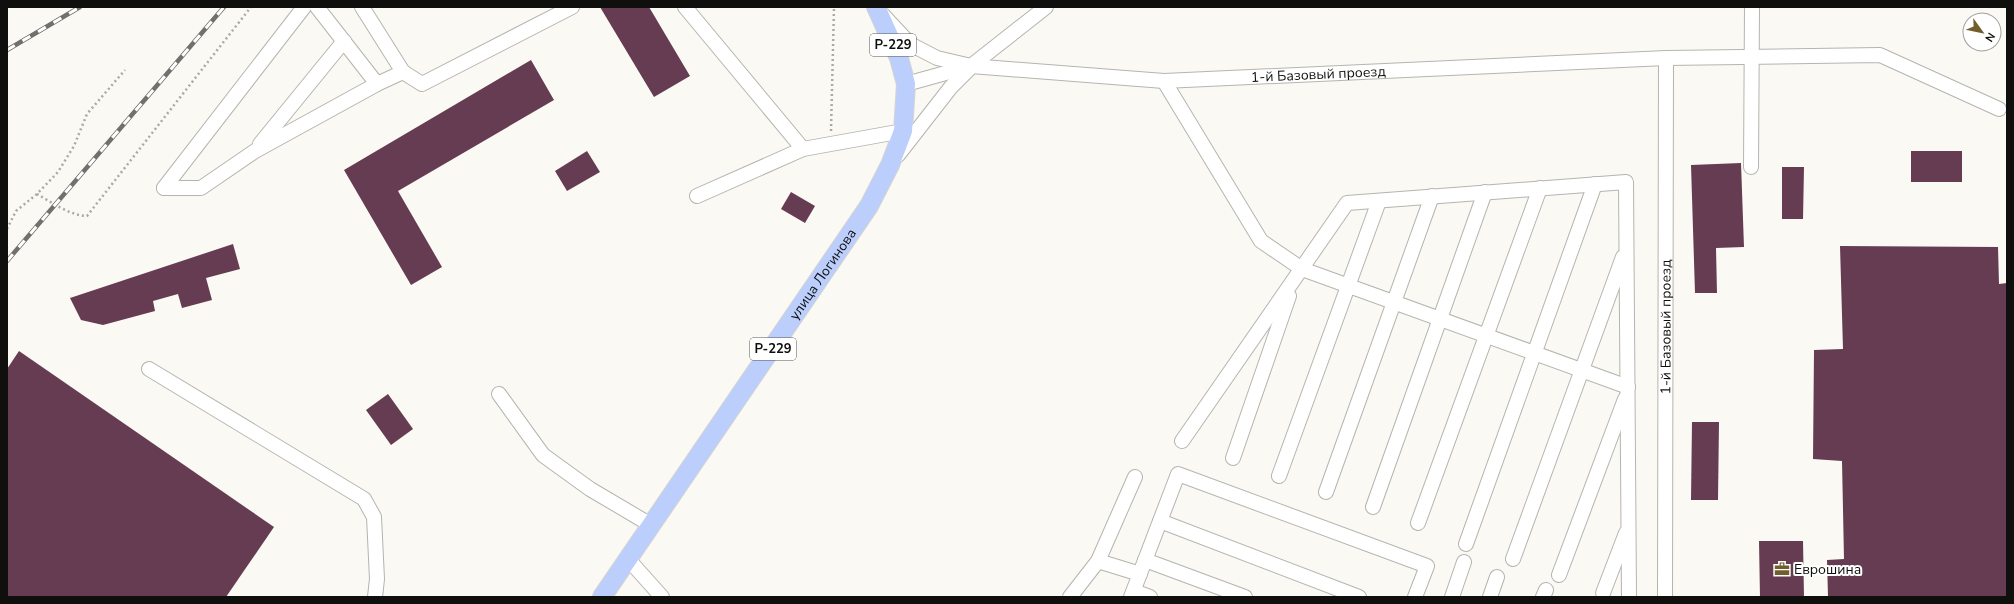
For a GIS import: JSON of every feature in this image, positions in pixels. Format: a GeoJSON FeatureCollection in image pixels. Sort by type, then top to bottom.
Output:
{"type":"FeatureCollection","features":[{"type":"Feature","properties":{"kind":"main road","name":"улица Логинова"},"geometry":{"type":"LineString","coordinates":[[602,597],[865,212],[890,165],[902,131],[906,84],[899,58],[877,8]]}},
{"type":"Feature","properties":{"kind":"street"},"geometry":{"type":"LineString","coordinates":[[304,7],[164,188],[201,188],[255,151],[376,84],[403,72]]}},
{"type":"Feature","properties":{"kind":"street"},"geometry":{"type":"LineString","coordinates":[[317,7],[376,84]]}},
{"type":"Feature","properties":{"kind":"street"},"geometry":{"type":"LineString","coordinates":[[362,7],[403,72],[422,84],[572,7]]}},
{"type":"Feature","properties":{"kind":"street"},"geometry":{"type":"LineString","coordinates":[[685,7],[803,149]]}},
{"type":"Feature","properties":{"kind":"street"},"geometry":{"type":"LineString","coordinates":[[890,165],[951,86],[972,66],[1046,7]]}},
{"type":"Feature","properties":{"kind":"street"},"geometry":{"type":"LineString","coordinates":[[1751,167],[1752,7]]}},
{"type":"Feature","properties":{"kind":"street"},"geometry":{"type":"LineString","coordinates":[[877,8],[910,44],[936,58],[972,66]]}},
{"type":"Feature","properties":{"kind":"street"},"geometry":{"type":"LineString","coordinates":[[255,151],[344,41]]}},
{"type":"Feature","properties":{"kind":"street","name":"1-й Базовый проезд"},"geometry":{"type":"LineString","coordinates":[[972,66],[1164,81],[1666,58],[1880,54],[1999,109]]}},
{"type":"Feature","properties":{"kind":"street","name":"1-й Базовый проезд"},"geometry":{"type":"LineString","coordinates":[[1665,597],[1666,58]]}},
{"type":"Feature","properties":{"kind":"street"},"geometry":{"type":"LineString","coordinates":[[906,84],[972,66]]}},
{"type":"Feature","properties":{"kind":"street"},"geometry":{"type":"LineString","coordinates":[[1164,81],[1261,241],[1298,273],[1348,286],[1394,302],[1582,370],[1628,389]]}},
{"type":"Feature","properties":{"kind":"street"},"geometry":{"type":"LineString","coordinates":[[697,196],[803,149],[902,131]]}},
{"type":"Feature","properties":{"kind":"street"},"geometry":{"type":"LineString","coordinates":[[1182,442],[1347,203],[1626,182],[1630,597]]}},
{"type":"Feature","properties":{"kind":"street"},"geometry":{"type":"LineString","coordinates":[[1466,544],[1595,184]]}},
{"type":"Feature","properties":{"kind":"street"},"geometry":{"type":"LineString","coordinates":[[1418,523],[1540,188]]}},
{"type":"Feature","properties":{"kind":"street"},"geometry":{"type":"LineString","coordinates":[[1373,507],[1485,192]]}},
{"type":"Feature","properties":{"kind":"street"},"geometry":{"type":"LineString","coordinates":[[1326,492],[1432,196]]}},
{"type":"Feature","properties":{"kind":"street"},"geometry":{"type":"LineString","coordinates":[[1279,476],[1379,200]]}},
{"type":"Feature","properties":{"kind":"street"},"geometry":{"type":"LineString","coordinates":[[1513,559],[1627,248]]}},
{"type":"Feature","properties":{"kind":"street"},"geometry":{"type":"LineString","coordinates":[[1233,458],[1298,273]]}},
{"type":"Feature","properties":{"kind":"street"},"geometry":{"type":"LineString","coordinates":[[149,369],[364,499],[374,517],[377,579],[374,597]]}},
{"type":"Feature","properties":{"kind":"street"},"geometry":{"type":"LineString","coordinates":[[1559,575],[1628,389]]}},
{"type":"Feature","properties":{"kind":"street"},"geometry":{"type":"LineString","coordinates":[[499,394],[543,455],[590,489],[651,526]]}},
{"type":"Feature","properties":{"kind":"street"},"geometry":{"type":"LineString","coordinates":[[1150,597],[1132,594],[1178,474],[1427,566],[1415,597]]}},
{"type":"Feature","properties":{"kind":"street"},"geometry":{"type":"LineString","coordinates":[[1070,597],[1098,561],[1135,477]]}},
{"type":"Feature","properties":{"kind":"street"},"geometry":{"type":"LineString","coordinates":[[1160,521],[1359,597]]}},
{"type":"Feature","properties":{"kind":"street"},"geometry":{"type":"LineString","coordinates":[[1603,593],[1629,525]]}},
{"type":"Feature","properties":{"kind":"street"},"geometry":{"type":"LineString","coordinates":[[628,559],[662,597]]}},
{"type":"Feature","properties":{"kind":"street"},"geometry":{"type":"LineString","coordinates":[[1145,560],[1245,597]]}},
{"type":"Feature","properties":{"kind":"street"},"geometry":{"type":"LineString","coordinates":[[1098,561],[1140,574]]}},
{"type":"Feature","properties":{"kind":"street"},"geometry":{"type":"LineString","coordinates":[[1452,597],[1464,562]]}},
{"type":"Feature","properties":{"kind":"street"},"geometry":{"type":"LineString","coordinates":[[1490,597],[1497,577]]}},
{"type":"Feature","properties":{"kind":"path"},"geometry":{"type":"LineString","coordinates":[[38,194],[81,216],[87,216],[251,7]]}},
{"type":"Feature","properties":{"kind":"path"},"geometry":{"type":"LineString","coordinates":[[831,144],[834,7]]}},
{"type":"Feature","properties":{"kind":"path"},"geometry":{"type":"LineString","coordinates":[[7,229],[16,211],[38,194],[58,172],[74,146],[87,114],[125,70]]}},
{"type":"Feature","properties":{"kind":"building"},"geometry":{"type":"Polygon","coordinates":[[[600,7],[649,7],[690,76],[654,97],[600,7]]]}},
{"type":"Feature","properties":{"kind":"building"},"geometry":{"type":"Polygon","coordinates":[[[531,60],[554,100],[398,191],[442,267],[411,285],[344,170],[531,60]]]}},
{"type":"Feature","properties":{"kind":"building"},"geometry":{"type":"Polygon","coordinates":[[[587,151],[600,172],[567,191],[555,171],[587,151]]]}},
{"type":"Feature","properties":{"kind":"building"},"geometry":{"type":"Polygon","coordinates":[[[1911,151],[1962,151],[1962,182],[1911,182],[1911,151]]]}},
{"type":"Feature","properties":{"kind":"building"},"geometry":{"type":"Polygon","coordinates":[[[1741,163],[1744,247],[1716,248],[1717,293],[1695,293],[1691,165],[1741,163]]]}},
{"type":"Feature","properties":{"kind":"building"},"geometry":{"type":"Polygon","coordinates":[[[1782,167],[1804,167],[1803,219],[1782,219],[1782,167]]]}},
{"type":"Feature","properties":{"kind":"building"},"geometry":{"type":"Polygon","coordinates":[[[791,192],[815,206],[805,223],[781,209],[791,192]]]}},
{"type":"Feature","properties":{"kind":"building"},"geometry":{"type":"Polygon","coordinates":[[[233,244],[240,269],[206,278],[212,300],[182,308],[178,294],[153,301],[155,311],[103,325],[81,320],[70,298],[233,244]]]}},
{"type":"Feature","properties":{"kind":"building"},"geometry":{"type":"Polygon","coordinates":[[[1840,246],[1998,247],[1999,284],[2007,283],[2007,597],[1828,597],[1827,560],[1844,559],[1842,461],[1813,459],[1814,350],[1843,349],[1840,246]]]}},
{"type":"Feature","properties":{"kind":"building"},"geometry":{"type":"Polygon","coordinates":[[[19,351],[274,527],[226,597],[7,597],[7,369],[19,351]]]}},
{"type":"Feature","properties":{"kind":"building"},"geometry":{"type":"Polygon","coordinates":[[[388,394],[413,429],[391,445],[366,410],[388,394]]]}},
{"type":"Feature","properties":{"kind":"building"},"geometry":{"type":"Polygon","coordinates":[[[1692,422],[1719,422],[1718,500],[1691,500],[1692,422]]]}},
{"type":"Feature","properties":{"kind":"building","name":"Еврошина"},"geometry":{"type":"Polygon","coordinates":[[[1759,541],[1803,541],[1804,597],[1760,597],[1759,541]]]}},
{"type":"Feature","properties":{"kind":"railway"},"geometry":{"type":"LineString","coordinates":[[7,50],[80,7]]}},
{"type":"Feature","properties":{"kind":"railway"},"geometry":{"type":"LineString","coordinates":[[7,261],[224,7]]}},
{"type":"Feature","properties":{"kind":"place","name":"Еврошина"},"geometry":{"type":"Point","coordinates":[1782,569]}}]}
